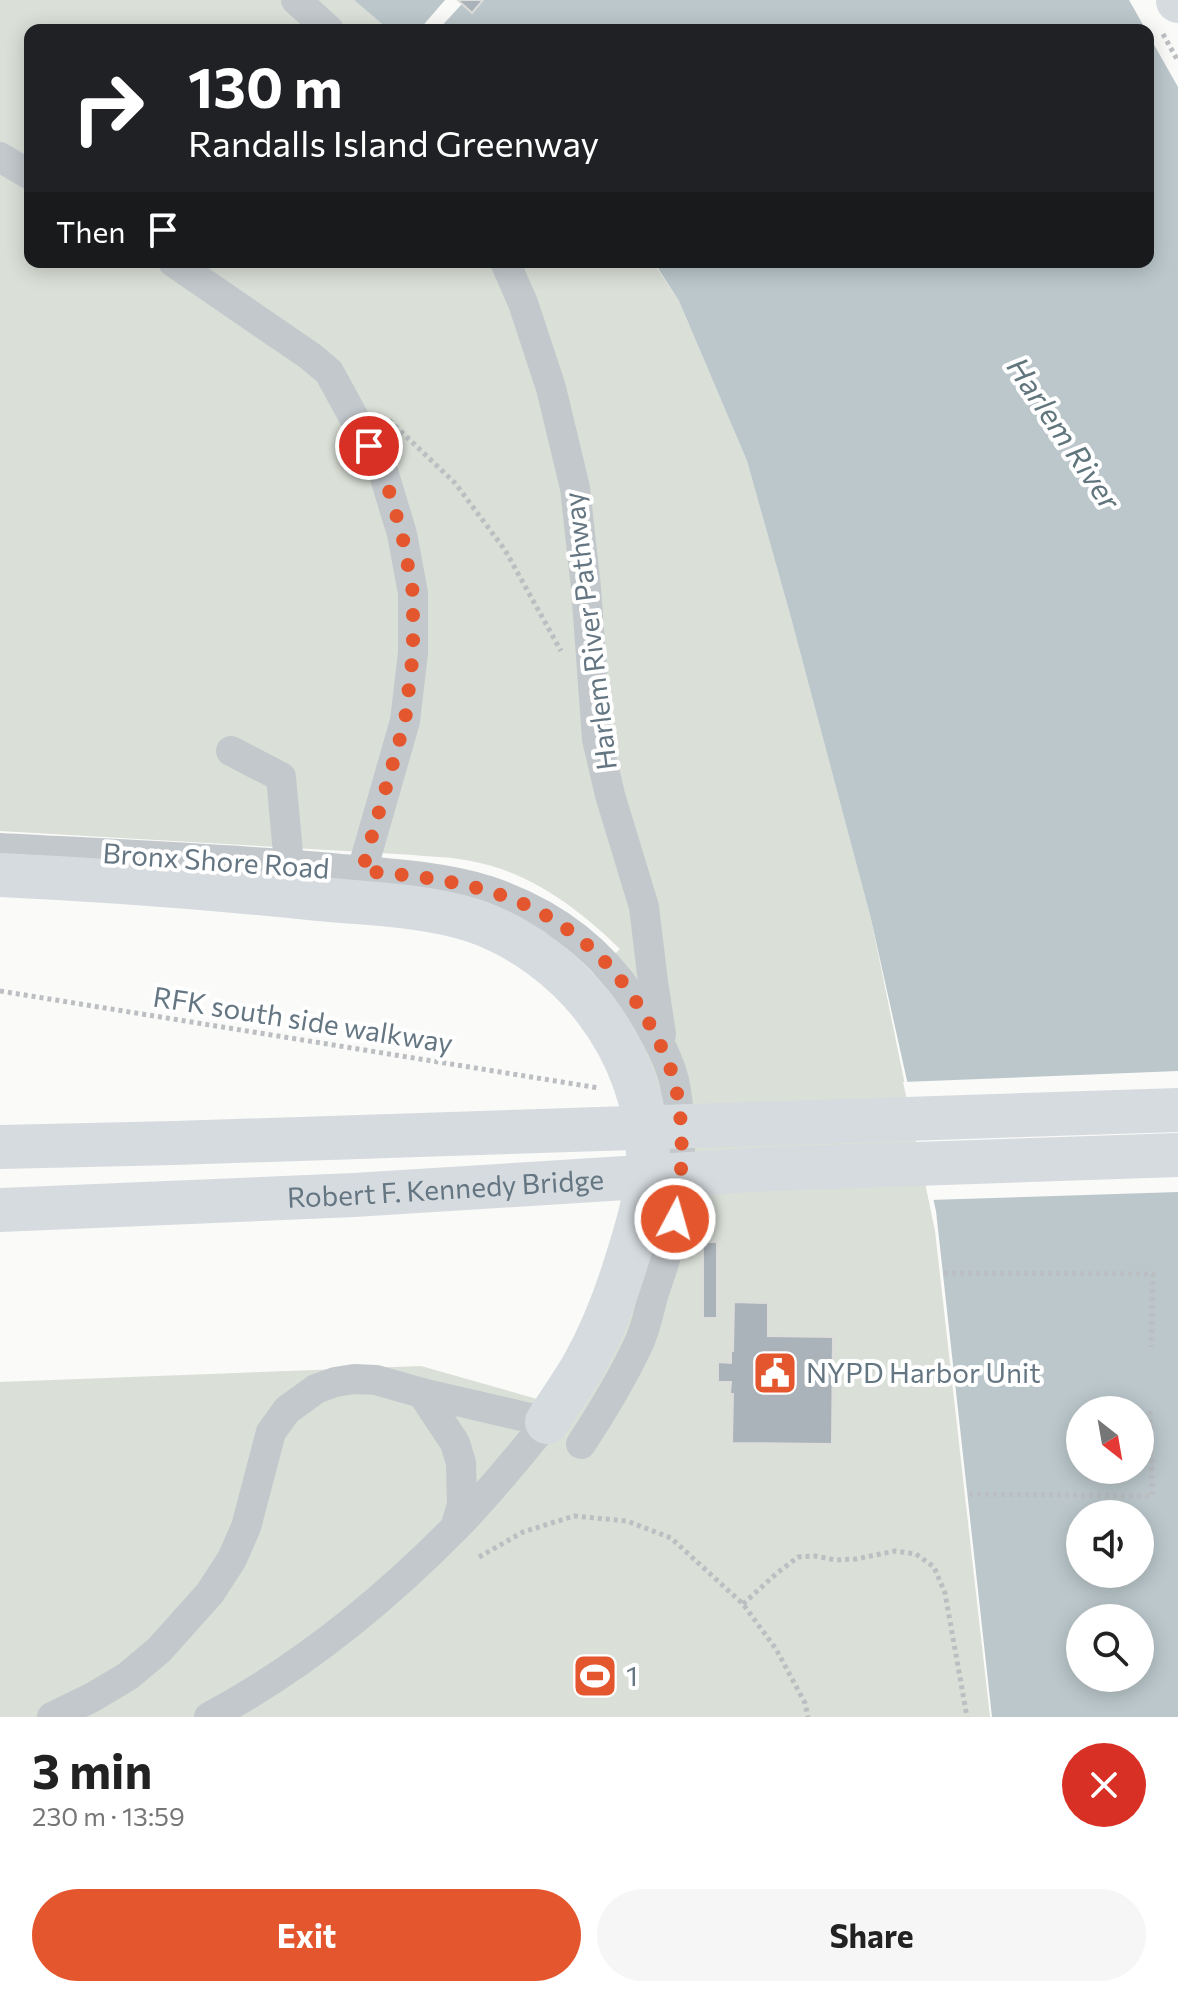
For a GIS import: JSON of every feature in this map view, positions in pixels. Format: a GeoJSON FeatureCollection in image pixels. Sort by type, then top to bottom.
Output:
{"type":"FeatureCollection","features":[{"type":"Feature","properties":{"kind":"highway"},"geometry":{"type":"LineString","coordinates":[[0,875],[234,890],[437,913],[473,921],[501,932],[549,962],[578,989],[605,1021],[622,1051],[641,1100],[648,1167],[628,1258],[603,1327],[582,1367],[564,1433]]}},
{"type":"Feature","properties":{"kind":"highway","name":"Robert F. Kennedy Bridge"},"geometry":{"type":"LineString","coordinates":[[0,1147],[1178,1110]]}},
{"type":"Feature","properties":{"kind":"highway","name":"Robert F. Kennedy Bridge"},"geometry":{"type":"LineString","coordinates":[[11,1215],[769,1169],[1178,1155]]}},
{"type":"Feature","properties":{"kind":"street"},"geometry":{"type":"LineString","coordinates":[[296,0],[322,24]]}},
{"type":"Feature","properties":{"kind":"street"},"geometry":{"type":"LineString","coordinates":[[0,157],[24,171]]}},
{"type":"Feature","properties":{"kind":"street"},"geometry":{"type":"LineString","coordinates":[[182,268],[329,372],[383,471],[402,534],[413,593],[413,653],[405,721],[362,871]]}},
{"type":"Feature","properties":{"kind":"street","name":"Harlem River Pathway"},"geometry":{"type":"LineString","coordinates":[[508,268],[523,303],[547,376],[575,488],[597,739],[610,795],[644,907],[664,1051]]}},
{"type":"Feature","properties":{"kind":"street"},"geometry":{"type":"LineString","coordinates":[[231,751],[281,777],[289,864]]}},
{"type":"Feature","properties":{"kind":"street","name":"Bronx Shore Road"},"geometry":{"type":"LineString","coordinates":[[0,848],[289,864],[411,875],[482,889],[543,913],[603,960],[639,1009],[664,1051],[674,1080],[680,1153],[678,1200],[671,1239],[639,1343],[604,1408],[564,1433],[488,1492],[455,1528]]}},
{"type":"Feature","properties":{"kind":"street"},"geometry":{"type":"LineString","coordinates":[[59,1715],[128,1676],[159,1650],[210,1593],[232,1559],[246,1527],[271,1432],[287,1410],[316,1389],[354,1379],[376,1380],[564,1433]]}},
{"type":"Feature","properties":{"kind":"street"},"geometry":{"type":"LineString","coordinates":[[209,1717],[332,1639],[455,1528],[462,1505],[461,1463],[455,1443],[422,1393]]}},
{"type":"Feature","properties":{"kind":"path"},"geometry":{"type":"LineString","coordinates":[[385,417],[455,483],[505,550],[563,654]]}},
{"type":"Feature","properties":{"kind":"path","name":"RFK south side walkway"},"geometry":{"type":"LineString","coordinates":[[0,991],[600,1088]]}},
{"type":"Feature","properties":{"kind":"path"},"geometry":{"type":"LineString","coordinates":[[944,1273],[1153,1274],[1151,1347]]}},
{"type":"Feature","properties":{"kind":"path"},"geometry":{"type":"LineString","coordinates":[[969,1494],[1152,1496],[1152,1484]]}},
{"type":"Feature","properties":{"kind":"path"},"geometry":{"type":"LineString","coordinates":[[479,1557],[523,1532],[574,1516],[627,1521],[671,1538],[743,1604],[776,1649],[805,1703],[808,1717]]}},
{"type":"Feature","properties":{"kind":"path"},"geometry":{"type":"LineString","coordinates":[[743,1604],[798,1557],[836,1560],[895,1551],[916,1554],[934,1567],[945,1593],[967,1717]]}},
{"type":"Feature","properties":{"kind":"shaded area"},"geometry":{"type":"Polygon","coordinates":[[[0,0],[354,0],[382,24],[24,24],[24,268],[657,268],[679,301],[747,461],[871,919],[935,1231],[990,1717],[0,1717],[0,1382],[421,1366],[572,1409],[659,1208],[594,974],[620,949],[570,906],[533,883],[493,866],[450,858],[0,831],[0,0]]]}},
{"type":"Feature","properties":{"kind":"water"},"geometry":{"type":"Polygon","coordinates":[[[354,0],[1129,0],[1143,24],[382,24],[354,0]]]}},
{"type":"Feature","properties":{"kind":"water","name":"Harlem River"},"geometry":{"type":"Polygon","coordinates":[[[1154,45],[1178,87],[1178,1717],[992,1717],[936,1211],[871,919],[747,461],[679,301],[658,268],[1154,268],[1154,45]]]}},
{"type":"Feature","properties":{"kind":"pier"},"geometry":{"type":"Polygon","coordinates":[[[445,0],[483,0],[472,13],[462,4],[444,24],[424,24],[445,0]]]}},
{"type":"Feature","properties":{"kind":"pier"},"geometry":{"type":"Polygon","coordinates":[[[1178,1071],[1178,1192],[929,1200],[903,1082],[1178,1071]]]}},
{"type":"Feature","properties":{"kind":"building"},"geometry":{"type":"Polygon","coordinates":[[[458,0],[483,0],[472,13],[458,0]]]}},
{"type":"Feature","properties":{"kind":"building"},"geometry":{"type":"Polygon","coordinates":[[[703,1242],[717,1242],[717,1318],[703,1318],[703,1242]]]}},
{"type":"Feature","properties":{"kind":"building","name":"NYPD Harbor Unit"},"geometry":{"type":"Polygon","coordinates":[[[734,1302],[768,1303],[768,1336],[833,1337],[832,1444],[732,1443],[731,1382],[718,1382],[718,1362],[731,1363],[734,1302]]]}},
{"type":"Feature","properties":{"kind":"place","name":"NYPD Harbor Unit"},"geometry":{"type":"Point","coordinates":[775,1373]}},
{"type":"Feature","properties":{"kind":"place","name":"1"},"geometry":{"type":"Point","coordinates":[595,1676]}},
{"type":"Feature","properties":{"kind":"route"},"geometry":{"type":"LineString","coordinates":[[369,446],[383,471],[402,534],[413,593],[413,653],[405,721],[362,871],[448,882],[513,900],[543,913],[603,960],[646,1018],[664,1051],[674,1080],[680,1153],[675,1219]]}}]}
